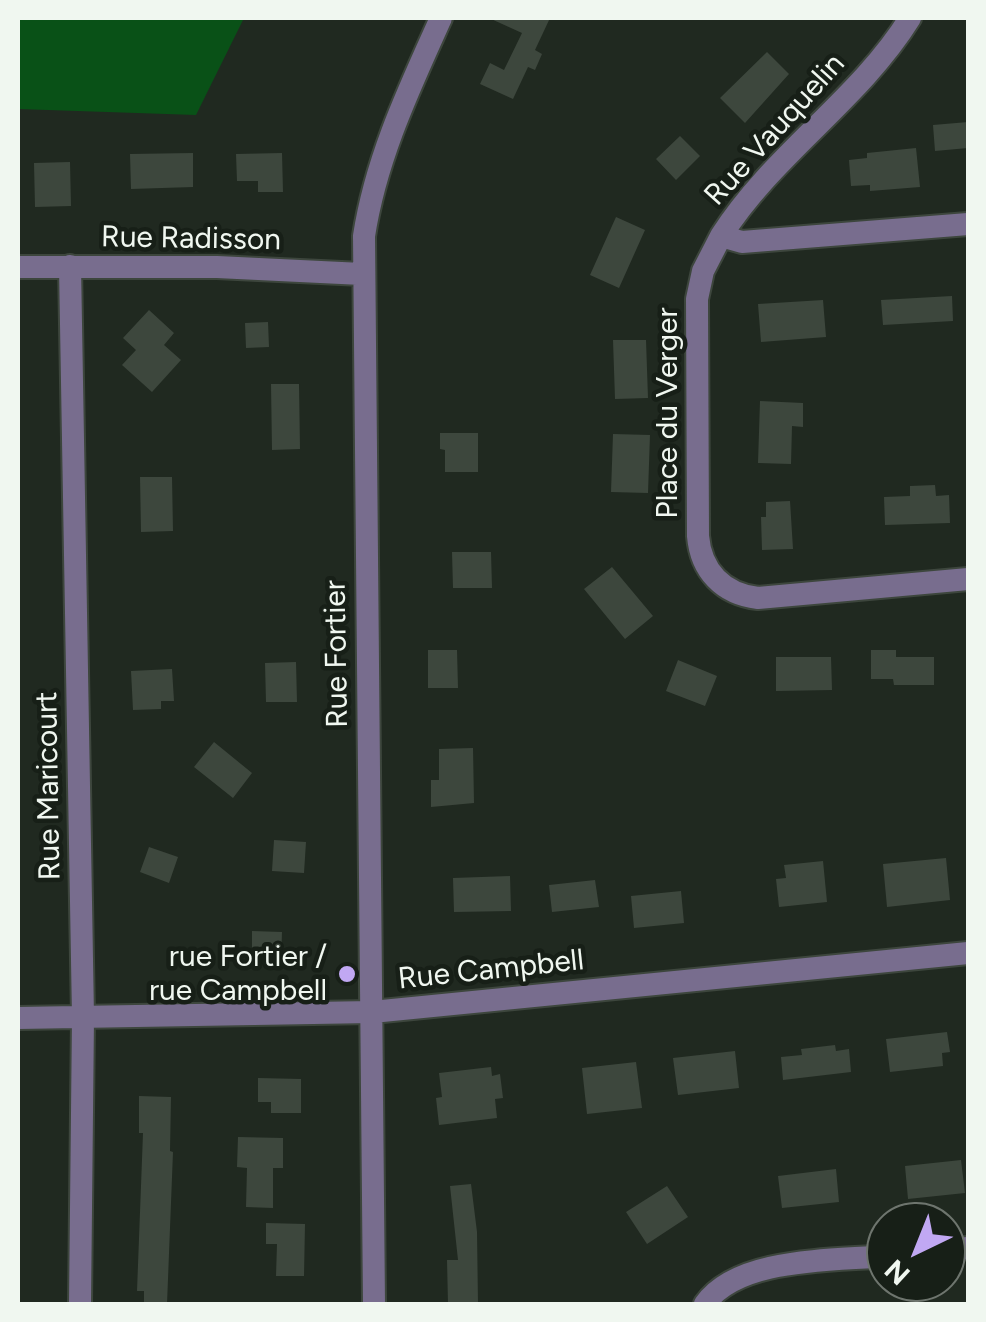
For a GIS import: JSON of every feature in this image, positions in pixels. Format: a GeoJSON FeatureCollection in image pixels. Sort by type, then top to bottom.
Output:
{"type":"FeatureCollection","features":[{"type":"Feature","properties":{"kind":"street","name":"Rue Fortier"},"geometry":{"type":"LineString","coordinates":[[374,1304],[362,274],[366,218],[378,170],[441,18]]}},
{"type":"Feature","properties":{"kind":"street","name":"Rue Vauquelin"},"geometry":{"type":"LineString","coordinates":[[721,236],[773,170],[880,60],[910,18]]}},
{"type":"Feature","properties":{"kind":"street"},"geometry":{"type":"LineString","coordinates":[[721,236],[742,242],[968,224]]}},
{"type":"Feature","properties":{"kind":"street","name":"Place du Verger"},"geometry":{"type":"LineString","coordinates":[[721,236],[703,271],[697,300],[698,536],[700,553],[712,576],[733,592],[758,598],[968,579]]}},
{"type":"Feature","properties":{"kind":"street","name":"Rue Radisson"},"geometry":{"type":"LineString","coordinates":[[18,266],[362,274]]}},
{"type":"Feature","properties":{"kind":"street","name":"Rue Maricourt"},"geometry":{"type":"LineString","coordinates":[[70,266],[83,1017],[80,1304]]}},
{"type":"Feature","properties":{"kind":"street","name":"Rue Campbell"},"geometry":{"type":"LineString","coordinates":[[18,1018],[372,1012],[968,953]]}},
{"type":"Feature","properties":{"kind":"street"},"geometry":{"type":"LineString","coordinates":[[705,1304],[722,1286],[748,1273],[866,1258]]}},
{"type":"Feature","properties":{"kind":"green space"},"geometry":{"type":"Polygon","coordinates":[[[18,18],[244,18],[196,115],[18,109],[18,18]]]}},
{"type":"Feature","properties":{"kind":"building"},"geometry":{"type":"Polygon","coordinates":[[[489,18],[550,18],[535,50],[542,54],[535,70],[528,67],[513,99],[480,84],[490,63],[504,70],[522,33],[489,18]]]}},
{"type":"Feature","properties":{"kind":"building"},"geometry":{"type":"Polygon","coordinates":[[[767,52],[789,74],[745,123],[720,98],[767,52]]]}},
{"type":"Feature","properties":{"kind":"building"},"geometry":{"type":"Polygon","coordinates":[[[968,122],[968,148],[935,151],[933,125],[968,122]]]}},
{"type":"Feature","properties":{"kind":"building"},"geometry":{"type":"Polygon","coordinates":[[[680,136],[700,156],[676,180],[656,159],[680,136]]]}},
{"type":"Feature","properties":{"kind":"building"},"geometry":{"type":"Polygon","coordinates":[[[916,148],[920,187],[870,191],[870,185],[851,186],[849,160],[867,158],[867,153],[916,148]]]}},
{"type":"Feature","properties":{"kind":"building"},"geometry":{"type":"Polygon","coordinates":[[[193,153],[193,187],[131,189],[130,154],[193,153]]]}},
{"type":"Feature","properties":{"kind":"building"},"geometry":{"type":"Polygon","coordinates":[[[282,153],[283,192],[258,192],[258,181],[237,181],[236,154],[282,153]]]}},
{"type":"Feature","properties":{"kind":"building"},"geometry":{"type":"Polygon","coordinates":[[[70,162],[71,206],[35,207],[34,163],[70,162]]]}},
{"type":"Feature","properties":{"kind":"building"},"geometry":{"type":"Polygon","coordinates":[[[616,217],[645,230],[619,288],[590,275],[616,217]]]}},
{"type":"Feature","properties":{"kind":"building"},"geometry":{"type":"Polygon","coordinates":[[[952,296],[953,321],[883,325],[881,300],[952,296]]]}},
{"type":"Feature","properties":{"kind":"building"},"geometry":{"type":"Polygon","coordinates":[[[823,300],[826,337],[761,342],[758,304],[823,300]]]}},
{"type":"Feature","properties":{"kind":"building"},"geometry":{"type":"Polygon","coordinates":[[[149,310],[174,333],[164,345],[181,360],[152,392],[122,365],[136,350],[123,338],[149,310]]]}},
{"type":"Feature","properties":{"kind":"building"},"geometry":{"type":"Polygon","coordinates":[[[268,322],[269,347],[246,348],[245,323],[268,322]]]}},
{"type":"Feature","properties":{"kind":"building"},"geometry":{"type":"Polygon","coordinates":[[[613,340],[646,340],[648,398],[615,399],[613,340]]]}},
{"type":"Feature","properties":{"kind":"building"},"geometry":{"type":"Polygon","coordinates":[[[271,384],[299,384],[300,449],[272,450],[271,384]]]}},
{"type":"Feature","properties":{"kind":"building"},"geometry":{"type":"Polygon","coordinates":[[[760,401],[803,403],[803,427],[792,426],[791,464],[758,463],[760,401]]]}},
{"type":"Feature","properties":{"kind":"building"},"geometry":{"type":"Polygon","coordinates":[[[440,433],[478,433],[478,472],[445,472],[440,433]]]}},
{"type":"Feature","properties":{"kind":"building"},"geometry":{"type":"Polygon","coordinates":[[[613,434],[650,435],[648,493],[611,492],[613,434]]]}},
{"type":"Feature","properties":{"kind":"building"},"geometry":{"type":"Polygon","coordinates":[[[140,477],[172,477],[173,531],[141,532],[140,477]]]}},
{"type":"Feature","properties":{"kind":"building"},"geometry":{"type":"Polygon","coordinates":[[[935,485],[936,496],[949,495],[950,523],[885,525],[884,497],[910,496],[910,486],[935,485]]]}},
{"type":"Feature","properties":{"kind":"building"},"geometry":{"type":"Polygon","coordinates":[[[790,501],[793,549],[762,550],[761,517],[766,517],[766,502],[790,501]]]}},
{"type":"Feature","properties":{"kind":"building"},"geometry":{"type":"Polygon","coordinates":[[[452,552],[491,552],[492,588],[453,588],[452,552]]]}},
{"type":"Feature","properties":{"kind":"building"},"geometry":{"type":"Polygon","coordinates":[[[612,567],[653,616],[625,639],[584,589],[612,567]]]}},
{"type":"Feature","properties":{"kind":"building"},"geometry":{"type":"Polygon","coordinates":[[[428,650],[457,650],[458,688],[428,688],[428,650]]]}},
{"type":"Feature","properties":{"kind":"building"},"geometry":{"type":"Polygon","coordinates":[[[871,650],[896,650],[896,657],[934,657],[934,685],[894,685],[893,679],[871,679],[871,650]]]}},
{"type":"Feature","properties":{"kind":"building"},"geometry":{"type":"Polygon","coordinates":[[[776,657],[831,657],[832,690],[776,691],[776,657]]]}},
{"type":"Feature","properties":{"kind":"building"},"geometry":{"type":"Polygon","coordinates":[[[678,660],[717,676],[705,706],[666,691],[678,660]]]}},
{"type":"Feature","properties":{"kind":"building"},"geometry":{"type":"Polygon","coordinates":[[[296,662],[297,702],[266,702],[265,663],[296,662]]]}},
{"type":"Feature","properties":{"kind":"building"},"geometry":{"type":"Polygon","coordinates":[[[172,669],[174,701],[161,701],[161,709],[133,710],[131,671],[172,669]]]}},
{"type":"Feature","properties":{"kind":"building"},"geometry":{"type":"Polygon","coordinates":[[[214,742],[252,773],[233,798],[194,767],[214,742]]]}},
{"type":"Feature","properties":{"kind":"building"},"geometry":{"type":"Polygon","coordinates":[[[473,748],[474,803],[431,807],[431,780],[439,780],[439,749],[473,748]]]}},
{"type":"Feature","properties":{"kind":"building"},"geometry":{"type":"Polygon","coordinates":[[[274,840],[306,842],[304,873],[272,871],[274,840]]]}},
{"type":"Feature","properties":{"kind":"building"},"geometry":{"type":"Polygon","coordinates":[[[149,847],[178,857],[169,883],[140,872],[149,847]]]}},
{"type":"Feature","properties":{"kind":"building"},"geometry":{"type":"Polygon","coordinates":[[[946,858],[950,900],[887,907],[883,864],[946,858]]]}},
{"type":"Feature","properties":{"kind":"building"},"geometry":{"type":"Polygon","coordinates":[[[823,861],[827,902],[779,907],[776,879],[786,878],[784,865],[823,861]]]}},
{"type":"Feature","properties":{"kind":"building"},"geometry":{"type":"Polygon","coordinates":[[[510,876],[511,911],[454,912],[453,878],[510,876]]]}},
{"type":"Feature","properties":{"kind":"building"},"geometry":{"type":"Polygon","coordinates":[[[595,880],[599,907],[552,912],[549,885],[595,880]]]}},
{"type":"Feature","properties":{"kind":"building"},"geometry":{"type":"Polygon","coordinates":[[[681,891],[684,923],[634,928],[631,896],[681,891]]]}},
{"type":"Feature","properties":{"kind":"building"},"geometry":{"type":"Polygon","coordinates":[[[252,931],[282,932],[281,961],[252,960],[252,931]]]}},
{"type":"Feature","properties":{"kind":"building"},"geometry":{"type":"Polygon","coordinates":[[[947,1032],[950,1052],[942,1053],[943,1066],[890,1072],[886,1039],[947,1032]]]}},
{"type":"Feature","properties":{"kind":"building"},"geometry":{"type":"Polygon","coordinates":[[[835,1045],[836,1051],[849,1049],[851,1072],[783,1080],[781,1057],[802,1055],[801,1049],[835,1045]]]}},
{"type":"Feature","properties":{"kind":"building"},"geometry":{"type":"Polygon","coordinates":[[[735,1051],[739,1088],[678,1095],[673,1058],[735,1051]]]}},
{"type":"Feature","properties":{"kind":"building"},"geometry":{"type":"Polygon","coordinates":[[[636,1062],[642,1108],[587,1114],[582,1068],[636,1062]]]}},
{"type":"Feature","properties":{"kind":"building"},"geometry":{"type":"Polygon","coordinates":[[[491,1067],[492,1076],[500,1074],[503,1098],[495,1099],[497,1118],[439,1125],[439,1073],[491,1067]]]}},
{"type":"Feature","properties":{"kind":"building"},"geometry":{"type":"Polygon","coordinates":[[[258,1078],[301,1079],[301,1113],[271,1113],[271,1102],[258,1102],[258,1078]]]}},
{"type":"Feature","properties":{"kind":"building"},"geometry":{"type":"Polygon","coordinates":[[[139,1096],[171,1097],[173,1152],[167,1304],[144,1304],[144,1291],[137,1291],[143,1133],[139,1133],[139,1096]]]}},
{"type":"Feature","properties":{"kind":"building"},"geometry":{"type":"Polygon","coordinates":[[[238,1137],[283,1138],[283,1168],[273,1168],[273,1208],[246,1207],[247,1168],[237,1167],[238,1137]]]}},
{"type":"Feature","properties":{"kind":"building"},"geometry":{"type":"Polygon","coordinates":[[[961,1160],[965,1193],[908,1199],[905,1166],[961,1160]]]}},
{"type":"Feature","properties":{"kind":"building"},"geometry":{"type":"Polygon","coordinates":[[[836,1169],[839,1202],[782,1208],[778,1176],[836,1169]]]}},
{"type":"Feature","properties":{"kind":"building"},"geometry":{"type":"Polygon","coordinates":[[[471,1184],[477,1232],[478,1304],[448,1304],[447,1260],[458,1260],[450,1186],[471,1184]]]}},
{"type":"Feature","properties":{"kind":"building"},"geometry":{"type":"Polygon","coordinates":[[[667,1186],[688,1217],[647,1244],[626,1212],[667,1186]]]}},
{"type":"Feature","properties":{"kind":"building"},"geometry":{"type":"Polygon","coordinates":[[[266,1223],[305,1224],[304,1276],[276,1276],[277,1244],[266,1244],[266,1223]]]}},
{"type":"Feature","properties":{"kind":"place","name":"rue Fortier / rue Campbell"},"geometry":{"type":"Point","coordinates":[347,974]}}]}
